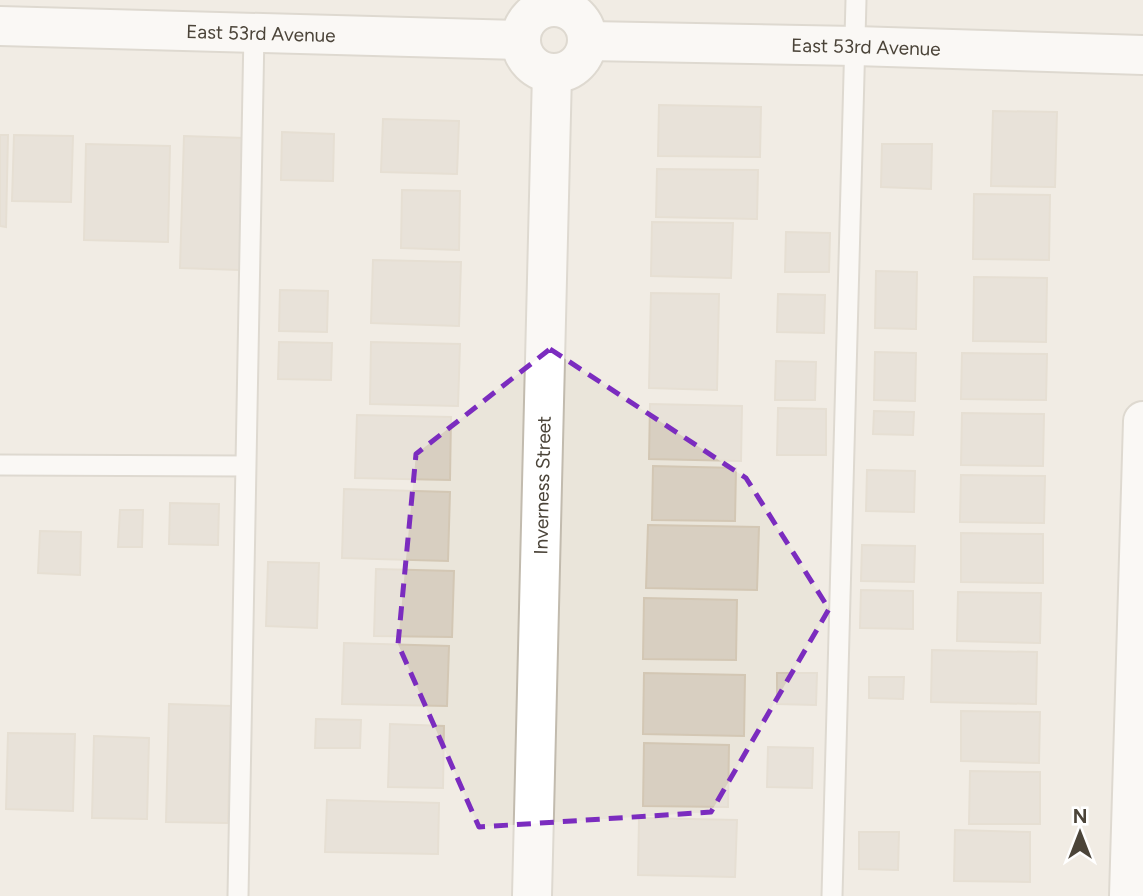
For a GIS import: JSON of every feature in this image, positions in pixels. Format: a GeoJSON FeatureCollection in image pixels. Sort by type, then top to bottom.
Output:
{"type":"FeatureCollection","features":[{"type":"Feature","properties":{"kind":"street"},"geometry":{"type":"LineString","coordinates":[[554,3],[574,13],[582,21],[588,41],[580,61],[572,68],[552,74],[534,67],[526,60],[520,40],[526,20],[534,12],[554,3]]}},
{"type":"Feature","properties":{"kind":"street","name":"East 53rd Avenue"},"geometry":{"type":"LineString","coordinates":[[0,26],[520,40]]}},
{"type":"Feature","properties":{"kind":"street","name":"East 53rd Avenue"},"geometry":{"type":"LineString","coordinates":[[588,41],[1143,55]]}},
{"type":"Feature","properties":{"kind":"street","name":"Inverness Street"},"geometry":{"type":"LineString","coordinates":[[532,896],[552,74]]}},
{"type":"Feature","properties":{"kind":"street"},"geometry":{"type":"LineString","coordinates":[[1129,896],[1143,421]]}},
{"type":"Feature","properties":{"kind":"lane"},"geometry":{"type":"LineString","coordinates":[[832,896],[856,0]]}},
{"type":"Feature","properties":{"kind":"lane"},"geometry":{"type":"LineString","coordinates":[[238,896],[254,32]]}},
{"type":"Feature","properties":{"kind":"lane"},"geometry":{"type":"LineString","coordinates":[[0,465],[246,466]]}},
{"type":"Feature","properties":{"kind":"highlighted area"},"geometry":{"type":"Polygon","coordinates":[[[550,349],[746,478],[829,609],[711,812],[479,827],[398,644],[416,454],[550,349]]]}},
{"type":"Feature","properties":{"kind":"shaded area"},"geometry":{"type":"Polygon","coordinates":[[[0,0],[1143,0],[1143,896],[0,896],[0,0]]]}},
{"type":"Feature","properties":{"kind":"building"},"geometry":{"type":"Polygon","coordinates":[[[659,105],[761,107],[760,157],[658,156],[659,105]]]}},
{"type":"Feature","properties":{"kind":"building"},"geometry":{"type":"Polygon","coordinates":[[[993,111],[1057,112],[1055,187],[991,186],[993,111]]]}},
{"type":"Feature","properties":{"kind":"building"},"geometry":{"type":"Polygon","coordinates":[[[383,119],[459,121],[457,174],[381,172],[383,119]]]}},
{"type":"Feature","properties":{"kind":"building"},"geometry":{"type":"Polygon","coordinates":[[[282,132],[334,134],[333,181],[281,180],[282,132]]]}},
{"type":"Feature","properties":{"kind":"building"},"geometry":{"type":"Polygon","coordinates":[[[0,135],[8,135],[6,227],[0,226],[0,135]]]}},
{"type":"Feature","properties":{"kind":"building"},"geometry":{"type":"Polygon","coordinates":[[[14,135],[73,136],[71,202],[12,201],[14,135]]]}},
{"type":"Feature","properties":{"kind":"building"},"geometry":{"type":"Polygon","coordinates":[[[184,136],[244,138],[240,270],[180,268],[184,136]]]}},
{"type":"Feature","properties":{"kind":"building"},"geometry":{"type":"Polygon","coordinates":[[[86,144],[170,146],[168,242],[84,240],[86,144]]]}},
{"type":"Feature","properties":{"kind":"building"},"geometry":{"type":"Polygon","coordinates":[[[882,144],[932,144],[931,189],[881,187],[882,144]]]}},
{"type":"Feature","properties":{"kind":"building"},"geometry":{"type":"Polygon","coordinates":[[[657,169],[758,170],[757,219],[656,217],[657,169]]]}},
{"type":"Feature","properties":{"kind":"building"},"geometry":{"type":"Polygon","coordinates":[[[402,190],[460,191],[459,250],[401,248],[402,190]]]}},
{"type":"Feature","properties":{"kind":"building"},"geometry":{"type":"Polygon","coordinates":[[[974,194],[1050,195],[1049,260],[973,259],[974,194]]]}},
{"type":"Feature","properties":{"kind":"building"},"geometry":{"type":"Polygon","coordinates":[[[652,222],[733,223],[731,278],[651,276],[652,222]]]}},
{"type":"Feature","properties":{"kind":"building"},"geometry":{"type":"Polygon","coordinates":[[[786,232],[830,233],[829,272],[785,272],[786,232]]]}},
{"type":"Feature","properties":{"kind":"building"},"geometry":{"type":"Polygon","coordinates":[[[373,260],[461,262],[459,326],[371,323],[373,260]]]}},
{"type":"Feature","properties":{"kind":"building"},"geometry":{"type":"Polygon","coordinates":[[[876,271],[917,272],[916,329],[875,328],[876,271]]]}},
{"type":"Feature","properties":{"kind":"building"},"geometry":{"type":"Polygon","coordinates":[[[974,277],[1047,278],[1046,342],[973,341],[974,277]]]}},
{"type":"Feature","properties":{"kind":"building"},"geometry":{"type":"Polygon","coordinates":[[[280,290],[328,291],[327,332],[279,331],[280,290]]]}},
{"type":"Feature","properties":{"kind":"building"},"geometry":{"type":"Polygon","coordinates":[[[651,293],[719,294],[717,390],[649,388],[651,293]]]}},
{"type":"Feature","properties":{"kind":"building"},"geometry":{"type":"Polygon","coordinates":[[[778,294],[825,295],[824,333],[777,332],[778,294]]]}},
{"type":"Feature","properties":{"kind":"building"},"geometry":{"type":"Polygon","coordinates":[[[279,342],[332,343],[331,380],[278,379],[279,342]]]}},
{"type":"Feature","properties":{"kind":"building"},"geometry":{"type":"Polygon","coordinates":[[[371,342],[460,344],[458,406],[370,404],[371,342]]]}},
{"type":"Feature","properties":{"kind":"building"},"geometry":{"type":"Polygon","coordinates":[[[875,352],[916,353],[915,401],[874,400],[875,352]]]}},
{"type":"Feature","properties":{"kind":"building"},"geometry":{"type":"Polygon","coordinates":[[[962,353],[1047,354],[1046,400],[961,399],[962,353]]]}},
{"type":"Feature","properties":{"kind":"building"},"geometry":{"type":"Polygon","coordinates":[[[776,361],[816,362],[815,400],[775,400],[776,361]]]}},
{"type":"Feature","properties":{"kind":"building"},"geometry":{"type":"Polygon","coordinates":[[[650,404],[742,406],[741,461],[649,459],[650,404]]]}},
{"type":"Feature","properties":{"kind":"building"},"geometry":{"type":"Polygon","coordinates":[[[778,408],[826,409],[826,455],[777,455],[778,408]]]}},
{"type":"Feature","properties":{"kind":"building"},"geometry":{"type":"Polygon","coordinates":[[[874,411],[914,412],[913,435],[873,434],[874,411]]]}},
{"type":"Feature","properties":{"kind":"building"},"geometry":{"type":"Polygon","coordinates":[[[962,413],[1044,414],[1043,466],[961,465],[962,413]]]}},
{"type":"Feature","properties":{"kind":"building"},"geometry":{"type":"Polygon","coordinates":[[[357,415],[451,417],[450,480],[355,478],[357,415]]]}},
{"type":"Feature","properties":{"kind":"building"},"geometry":{"type":"Polygon","coordinates":[[[653,466],[736,468],[735,521],[652,520],[653,466]]]}},
{"type":"Feature","properties":{"kind":"building"},"geometry":{"type":"Polygon","coordinates":[[[867,470],[915,471],[914,512],[866,511],[867,470]]]}},
{"type":"Feature","properties":{"kind":"building"},"geometry":{"type":"Polygon","coordinates":[[[961,475],[1045,476],[1044,523],[960,522],[961,475]]]}},
{"type":"Feature","properties":{"kind":"building"},"geometry":{"type":"Polygon","coordinates":[[[344,489],[450,492],[448,561],[342,558],[344,489]]]}},
{"type":"Feature","properties":{"kind":"building"},"geometry":{"type":"Polygon","coordinates":[[[170,503],[219,504],[218,545],[169,544],[170,503]]]}},
{"type":"Feature","properties":{"kind":"building"},"geometry":{"type":"Polygon","coordinates":[[[120,510],[143,510],[142,547],[118,547],[120,510]]]}},
{"type":"Feature","properties":{"kind":"building"},"geometry":{"type":"Polygon","coordinates":[[[648,525],[759,527],[757,590],[646,588],[648,525]]]}},
{"type":"Feature","properties":{"kind":"building"},"geometry":{"type":"Polygon","coordinates":[[[40,531],[81,532],[80,575],[38,573],[40,531]]]}},
{"type":"Feature","properties":{"kind":"building"},"geometry":{"type":"Polygon","coordinates":[[[961,533],[1043,534],[1043,583],[961,582],[961,533]]]}},
{"type":"Feature","properties":{"kind":"building"},"geometry":{"type":"Polygon","coordinates":[[[862,545],[915,546],[914,582],[861,581],[862,545]]]}},
{"type":"Feature","properties":{"kind":"building"},"geometry":{"type":"Polygon","coordinates":[[[268,562],[319,563],[317,628],[266,626],[268,562]]]}},
{"type":"Feature","properties":{"kind":"building"},"geometry":{"type":"Polygon","coordinates":[[[376,569],[454,571],[452,637],[374,636],[376,569]]]}},
{"type":"Feature","properties":{"kind":"building"},"geometry":{"type":"Polygon","coordinates":[[[861,590],[913,591],[913,629],[860,628],[861,590]]]}},
{"type":"Feature","properties":{"kind":"building"},"geometry":{"type":"Polygon","coordinates":[[[958,592],[1041,593],[1040,643],[957,641],[958,592]]]}},
{"type":"Feature","properties":{"kind":"building"},"geometry":{"type":"Polygon","coordinates":[[[644,598],[737,600],[736,660],[643,659],[644,598]]]}},
{"type":"Feature","properties":{"kind":"building"},"geometry":{"type":"Polygon","coordinates":[[[344,643],[449,646],[447,706],[342,704],[344,643]]]}},
{"type":"Feature","properties":{"kind":"building"},"geometry":{"type":"Polygon","coordinates":[[[932,650],[1037,652],[1036,704],[931,702],[932,650]]]}},
{"type":"Feature","properties":{"kind":"building"},"geometry":{"type":"Polygon","coordinates":[[[644,673],[745,675],[744,736],[643,734],[644,673]]]}},
{"type":"Feature","properties":{"kind":"building"},"geometry":{"type":"Polygon","coordinates":[[[777,673],[817,673],[816,705],[777,704],[777,673]]]}},
{"type":"Feature","properties":{"kind":"building"},"geometry":{"type":"Polygon","coordinates":[[[869,677],[904,677],[903,699],[869,698],[869,677]]]}},
{"type":"Feature","properties":{"kind":"building"},"geometry":{"type":"Polygon","coordinates":[[[169,704],[231,706],[228,823],[166,822],[169,704]]]}},
{"type":"Feature","properties":{"kind":"building"},"geometry":{"type":"Polygon","coordinates":[[[961,711],[1040,712],[1039,763],[961,761],[961,711]]]}},
{"type":"Feature","properties":{"kind":"building"},"geometry":{"type":"Polygon","coordinates":[[[316,719],[361,720],[360,748],[315,748],[316,719]]]}},
{"type":"Feature","properties":{"kind":"building"},"geometry":{"type":"Polygon","coordinates":[[[390,724],[444,726],[443,788],[388,787],[390,724]]]}},
{"type":"Feature","properties":{"kind":"building"},"geometry":{"type":"Polygon","coordinates":[[[8,733],[75,734],[73,811],[6,809],[8,733]]]}},
{"type":"Feature","properties":{"kind":"building"},"geometry":{"type":"Polygon","coordinates":[[[94,736],[149,738],[147,819],[92,818],[94,736]]]}},
{"type":"Feature","properties":{"kind":"building"},"geometry":{"type":"Polygon","coordinates":[[[644,743],[729,745],[728,807],[643,806],[644,743]]]}},
{"type":"Feature","properties":{"kind":"building"},"geometry":{"type":"Polygon","coordinates":[[[768,747],[813,748],[812,788],[767,787],[768,747]]]}},
{"type":"Feature","properties":{"kind":"building"},"geometry":{"type":"Polygon","coordinates":[[[970,771],[1040,772],[1040,824],[969,824],[970,771]]]}},
{"type":"Feature","properties":{"kind":"building"},"geometry":{"type":"Polygon","coordinates":[[[327,800],[439,803],[438,854],[325,852],[327,800]]]}},
{"type":"Feature","properties":{"kind":"building"},"geometry":{"type":"Polygon","coordinates":[[[639,818],[737,820],[735,877],[638,875],[639,818]]]}},
{"type":"Feature","properties":{"kind":"building"},"geometry":{"type":"Polygon","coordinates":[[[955,830],[1030,832],[1030,882],[954,881],[955,830]]]}},
{"type":"Feature","properties":{"kind":"building"},"geometry":{"type":"Polygon","coordinates":[[[859,832],[899,832],[898,870],[859,869],[859,832]]]}}]}
